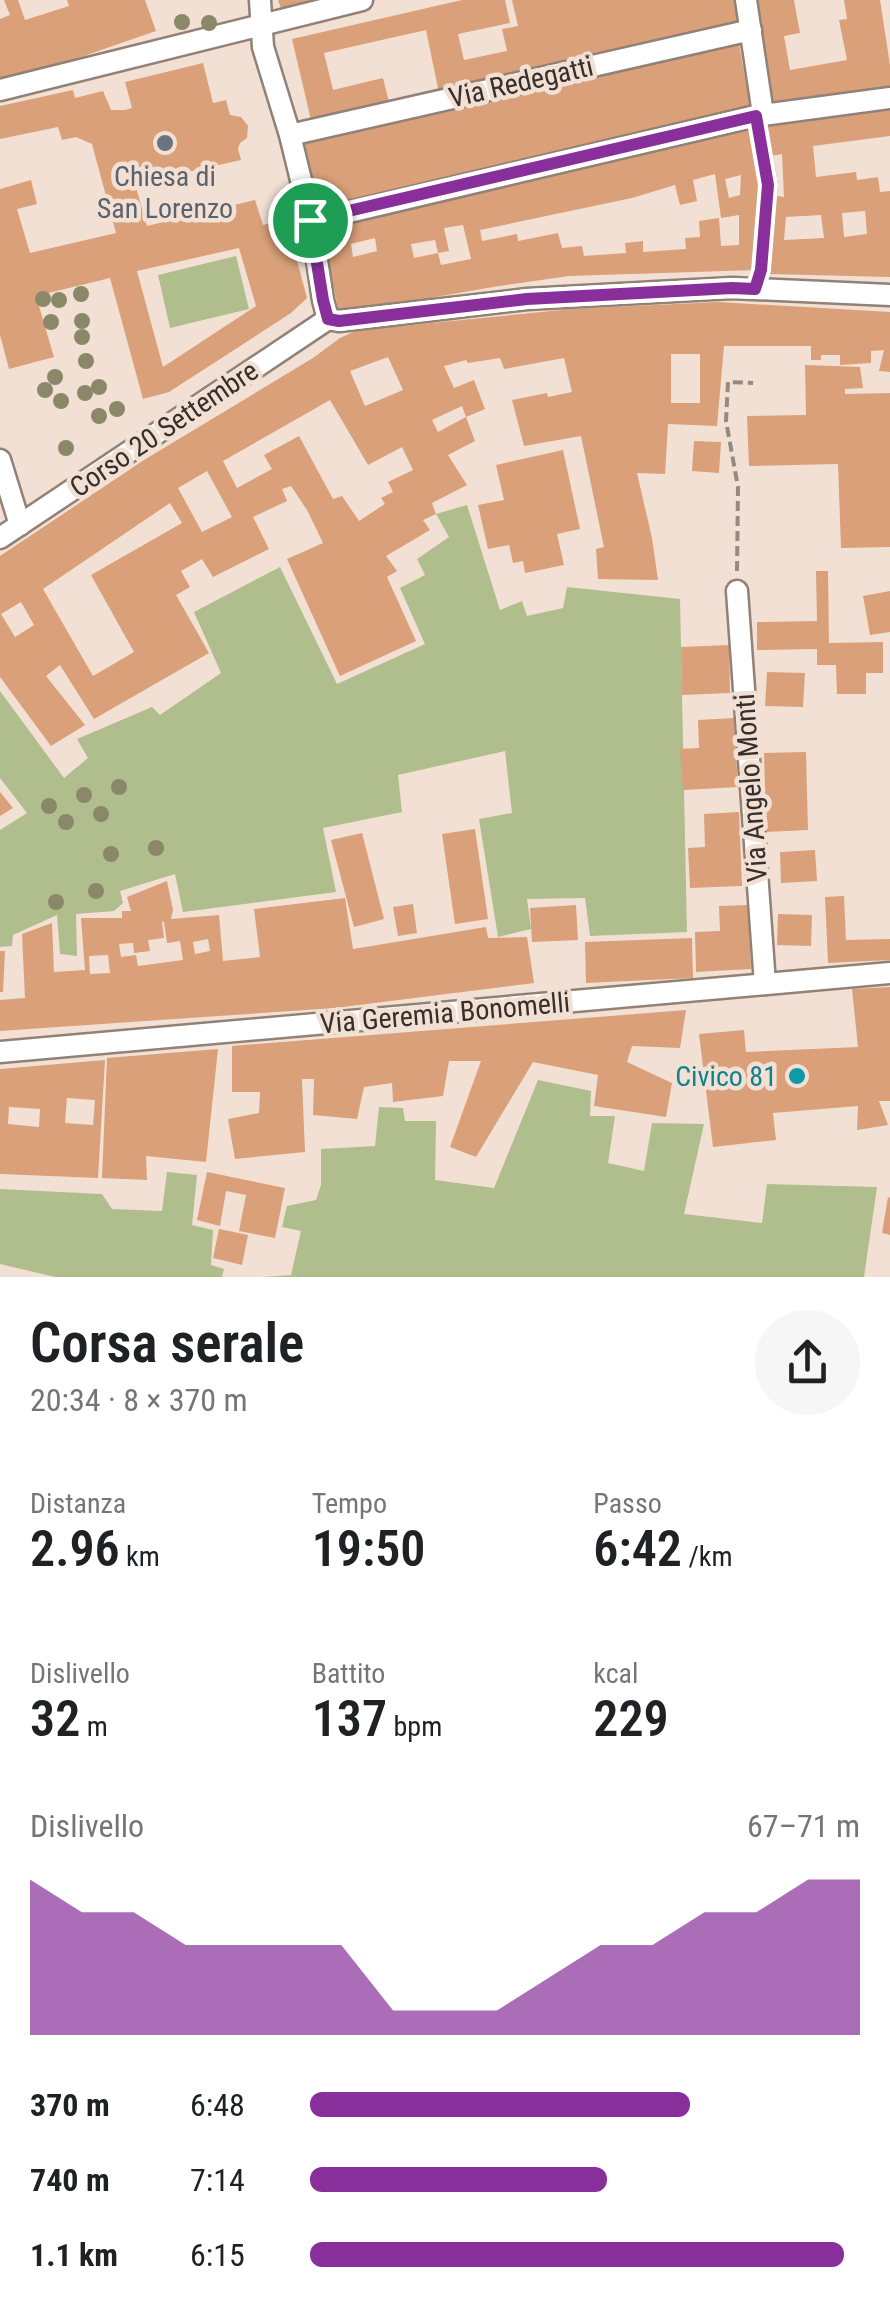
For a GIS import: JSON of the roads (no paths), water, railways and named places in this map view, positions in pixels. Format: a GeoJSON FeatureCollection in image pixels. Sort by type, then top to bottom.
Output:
{"type":"FeatureCollection","features":[{"type":"Feature","properties":{"kind":"street"},"geometry":{"type":"LineString","coordinates":[[260,0],[264,47],[290,135],[328,319],[339,321],[527,299],[732,288],[890,295]]}},
{"type":"Feature","properties":{"kind":"street"},"geometry":{"type":"LineString","coordinates":[[0,90],[362,0]]}},
{"type":"Feature","properties":{"kind":"street"},"geometry":{"type":"LineString","coordinates":[[746,0],[768,185],[761,270],[755,289]]}},
{"type":"Feature","properties":{"kind":"street","name":"Via Redegatti"},"geometry":{"type":"LineString","coordinates":[[290,135],[751,30]]}},
{"type":"Feature","properties":{"kind":"street"},"geometry":{"type":"LineString","coordinates":[[310,220],[760,115],[890,98]]}},
{"type":"Feature","properties":{"kind":"street","name":"Corso 20 Settembre"},"geometry":{"type":"LineString","coordinates":[[0,538],[328,319]]}},
{"type":"Feature","properties":{"kind":"street"},"geometry":{"type":"LineString","coordinates":[[0,460],[20,525]]}},
{"type":"Feature","properties":{"kind":"street","name":"Via Angelo Monti"},"geometry":{"type":"LineString","coordinates":[[736,591],[766,984]]}},
{"type":"Feature","properties":{"kind":"street","name":"Via Geremia Bonomelli"},"geometry":{"type":"LineString","coordinates":[[0,1052],[890,973]]}},
{"type":"Feature","properties":{"kind":"place","name":"Chiesa di San Lorenzo"},"geometry":{"type":"Point","coordinates":[165,143]}},
{"type":"Feature","properties":{"kind":"place","name":"Civico 81"},"geometry":{"type":"Point","coordinates":[797,1076]}}]}
